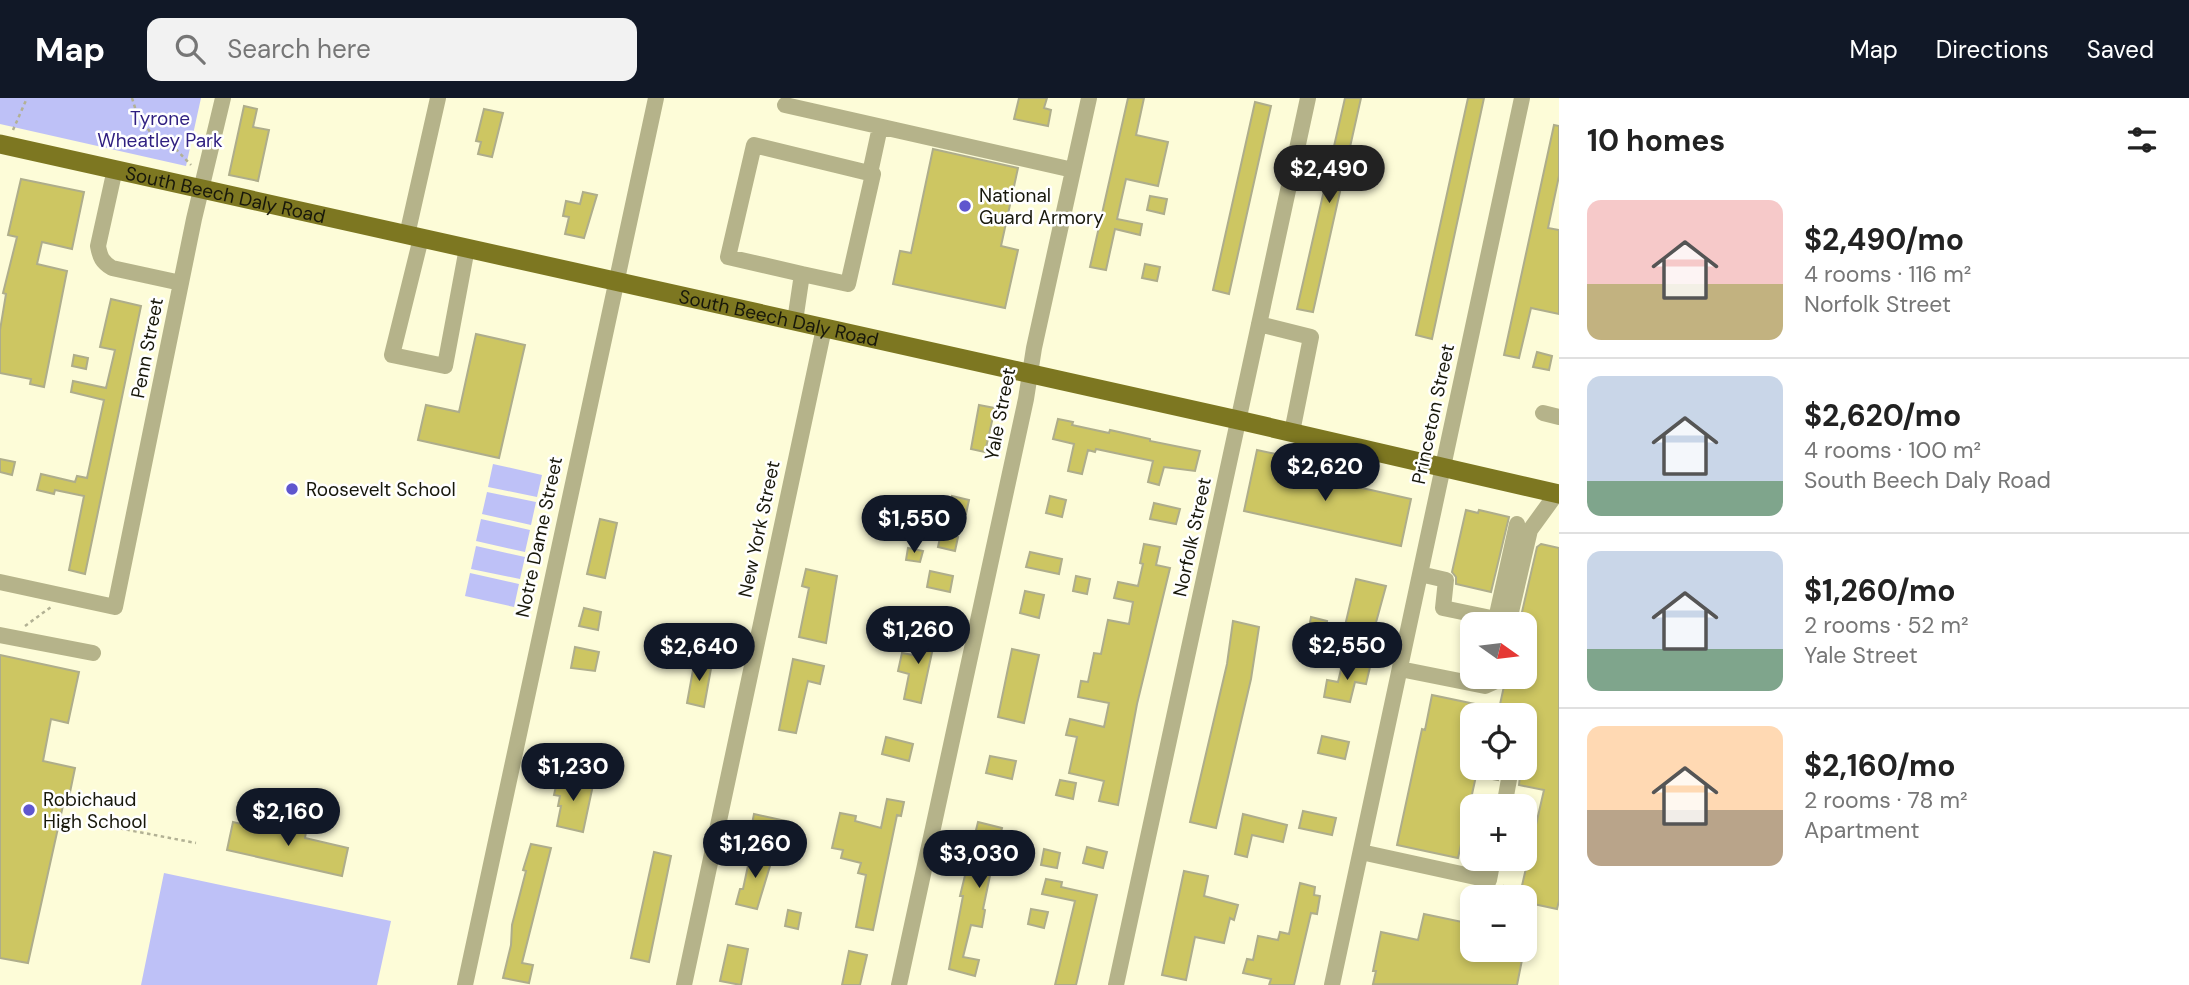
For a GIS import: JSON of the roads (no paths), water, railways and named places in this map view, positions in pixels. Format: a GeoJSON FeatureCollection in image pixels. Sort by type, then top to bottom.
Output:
{"type":"FeatureCollection","features":[{"type":"Feature","properties":{"kind":"main road","name":"South Beech Daly Road"},"geometry":{"type":"LineString","coordinates":[[6,137],[115,169],[1558,494]]}},
{"type":"Feature","properties":{"kind":"street","name":"Penn Street"},"geometry":{"type":"LineString","coordinates":[[0,582],[115,607],[181,284],[223,98]]}},
{"type":"Feature","properties":{"kind":"street"},"geometry":{"type":"LineString","coordinates":[[438,98],[392,355],[445,366],[467,248]]}},
{"type":"Feature","properties":{"kind":"street","name":"Notre Dame Street"},"geometry":{"type":"LineString","coordinates":[[465,985],[656,98]]}},
{"type":"Feature","properties":{"kind":"street","name":"Yale Street"},"geometry":{"type":"LineString","coordinates":[[899,985],[1089,98]]}},
{"type":"Feature","properties":{"kind":"street","name":"Norfolk Street"},"geometry":{"type":"LineString","coordinates":[[1116,985],[1308,98]]}},
{"type":"Feature","properties":{"kind":"street","name":"Princeton Street"},"geometry":{"type":"LineString","coordinates":[[1332,985],[1522,98]]}},
{"type":"Feature","properties":{"kind":"street"},"geometry":{"type":"LineString","coordinates":[[785,105],[1073,170]]}},
{"type":"Feature","properties":{"kind":"street"},"geometry":{"type":"LineString","coordinates":[[870,173],[880,127]]}},
{"type":"Feature","properties":{"kind":"street"},"geometry":{"type":"LineString","coordinates":[[754,145],[873,174],[848,284],[802,274],[728,257],[754,145]]}},
{"type":"Feature","properties":{"kind":"street"},"geometry":{"type":"LineString","coordinates":[[115,169],[98,246],[104,263],[112,268],[181,284]]}},
{"type":"Feature","properties":{"kind":"street"},"geometry":{"type":"LineString","coordinates":[[795,321],[802,274]]}},
{"type":"Feature","properties":{"kind":"street"},"geometry":{"type":"LineString","coordinates":[[1258,324],[1311,337],[1292,432]]}},
{"type":"Feature","properties":{"kind":"street","name":"New York Street"},"geometry":{"type":"LineString","coordinates":[[684,985],[824,328]]}},
{"type":"Feature","properties":{"kind":"street"},"geometry":{"type":"LineString","coordinates":[[1511,612],[1530,530],[1558,494]]}},
{"type":"Feature","properties":{"kind":"street"},"geometry":{"type":"LineString","coordinates":[[1420,574],[1446,580],[1443,608],[1496,619],[1517,524]]}},
{"type":"Feature","properties":{"kind":"street"},"geometry":{"type":"LineString","coordinates":[[0,635],[93,653]]}},
{"type":"Feature","properties":{"kind":"street"},"geometry":{"type":"LineString","coordinates":[[1400,669],[1460,681]]}},
{"type":"Feature","properties":{"kind":"street"},"geometry":{"type":"LineString","coordinates":[[1361,852],[1489,880],[1491,871]]}},
{"type":"Feature","properties":{"kind":"place","name":"National Guard Armory"},"geometry":{"type":"Point","coordinates":[965,206]}},
{"type":"Feature","properties":{"kind":"place","name":"Roosevelt School"},"geometry":{"type":"Point","coordinates":[292,489]}},
{"type":"Feature","properties":{"kind":"place","name":"Robichaud High School"},"geometry":{"type":"Point","coordinates":[29,810]}},
{"type":"Feature","properties":{"kind":"park label","name":"Tyrone Wheatley Park"},"geometry":{"type":"Point","coordinates":[160,129]}}]}
